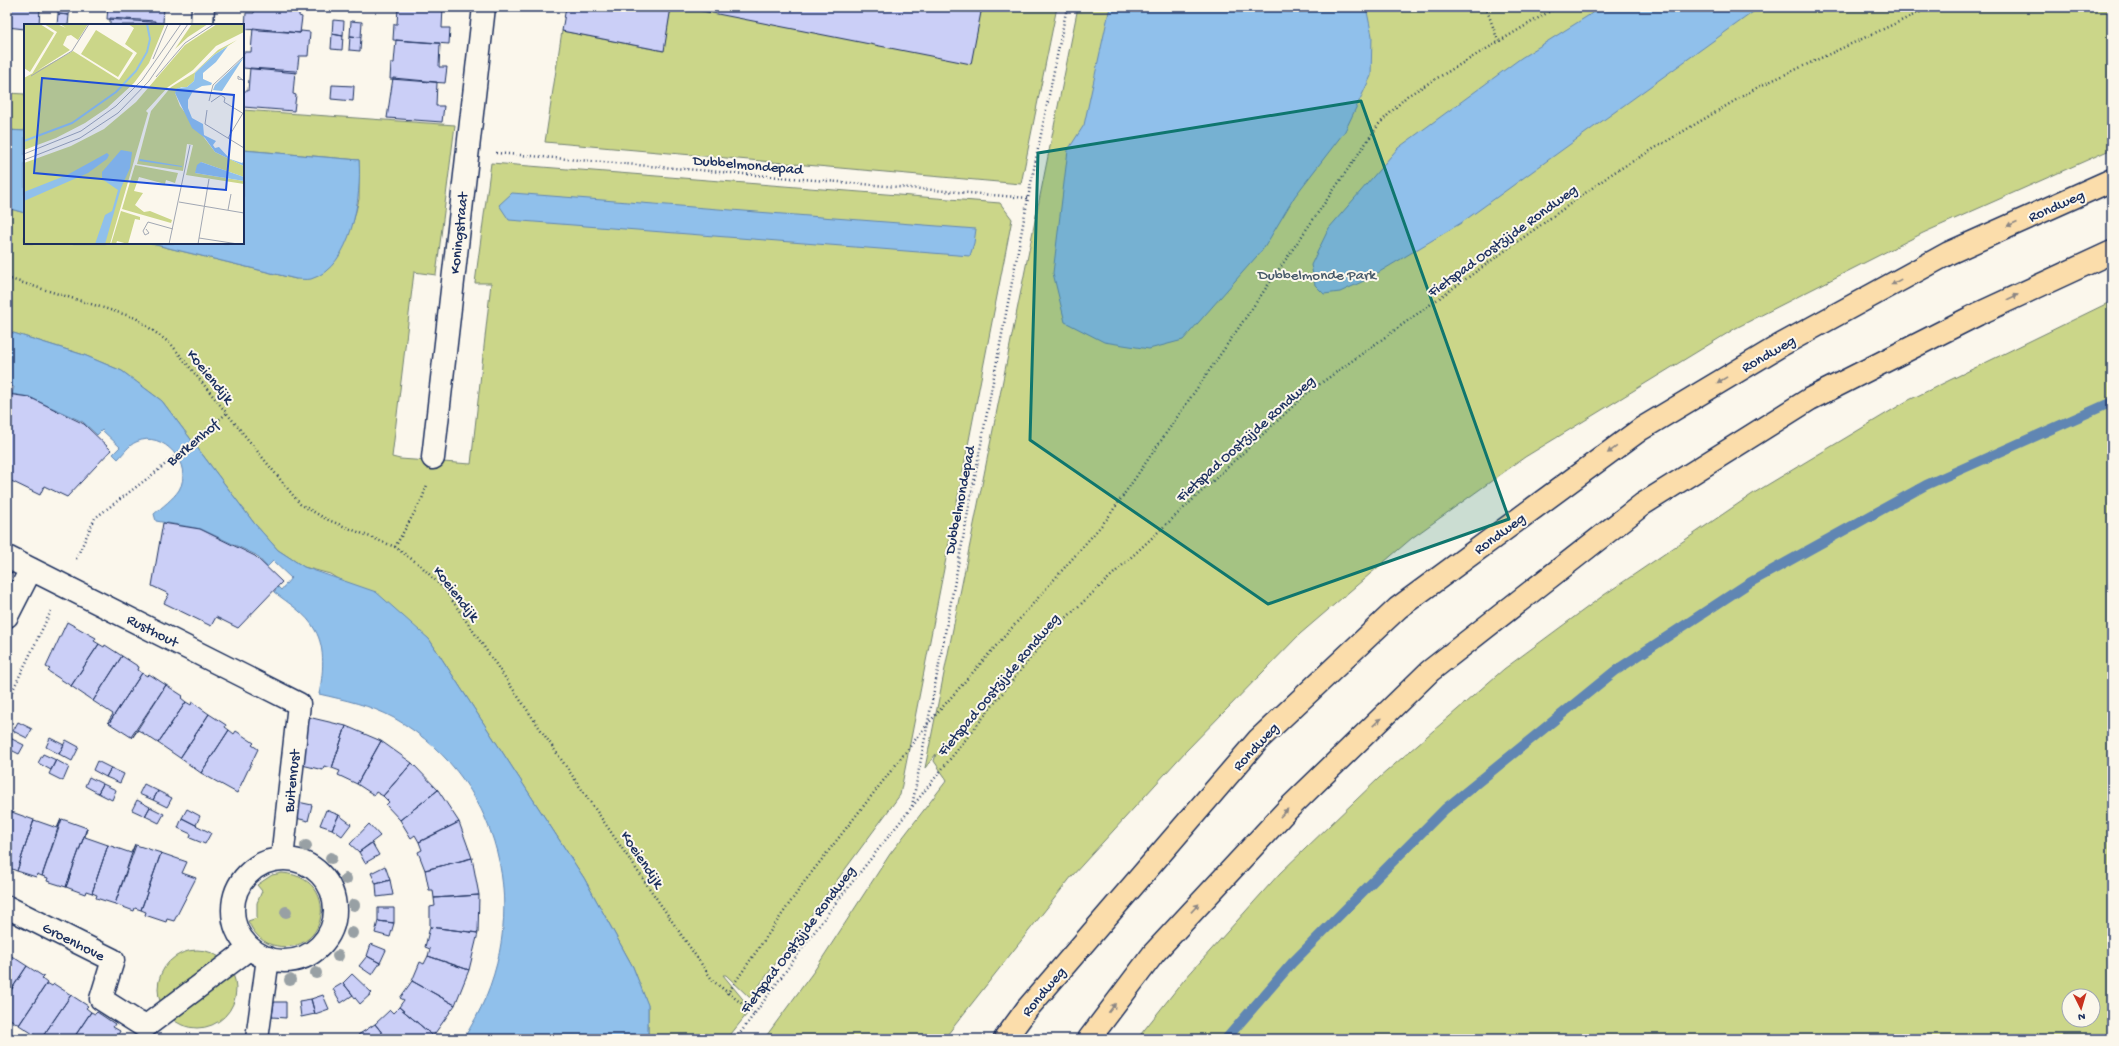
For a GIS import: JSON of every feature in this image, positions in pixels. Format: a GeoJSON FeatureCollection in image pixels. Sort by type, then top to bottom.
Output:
{"type":"FeatureCollection","features":[{"type":"Feature","properties":{"kind":"highway","name":"Rondweg"},"geometry":{"type":"LineString","coordinates":[[1005,1039],[1027,1010],[1260,739],[1398,608],[1642,429],[1781,344],[1949,253],[2112,180]]}},
{"type":"Feature","properties":{"kind":"highway"},"geometry":{"type":"LineString","coordinates":[[1089,1039],[1154,953],[1285,812],[1430,671],[1643,504],[1810,399],[1978,314],[2112,252]]}},
{"type":"Feature","properties":{"kind":"highway"},"geometry":{"type":"LineString","coordinates":[[994,1039],[1027,1010]]}},
{"type":"Feature","properties":{"kind":"street"},"geometry":{"type":"LineString","coordinates":[[202,24],[203,7]]}},
{"type":"Feature","properties":{"kind":"street","name":"Koningstraat"},"geometry":{"type":"LineString","coordinates":[[433,458],[484,7]]}},
{"type":"Feature","properties":{"kind":"street","name":"Rusthout"},"geometry":{"type":"LineString","coordinates":[[7,557],[299,704]]}},
{"type":"Feature","properties":{"kind":"street"},"geometry":{"type":"LineString","coordinates":[[7,616],[31,569]]}},
{"type":"Feature","properties":{"kind":"street","name":"Buitenrust"},"geometry":{"type":"LineString","coordinates":[[282,859],[299,704]]}},
{"type":"Feature","properties":{"kind":"street"},"geometry":{"type":"LineString","coordinates":[[282,859],[296,860],[309,866],[324,879],[334,897],[335,910],[333,924],[328,936],[319,947],[308,955],[296,960],[282,961],[259,953],[243,941],[236,928],[233,912],[235,896],[242,882],[252,870],[266,862],[282,859]]}},
{"type":"Feature","properties":{"kind":"street","name":"Groenhove"},"geometry":{"type":"LineString","coordinates":[[7,907],[113,960],[101,999],[144,1027],[259,953]]}},
{"type":"Feature","properties":{"kind":"street"},"geometry":{"type":"LineString","coordinates":[[257,1039],[259,953]]}},
{"type":"Feature","properties":{"kind":"path","name":"Dubbelmondepad"},"geometry":{"type":"LineString","coordinates":[[912,806],[926,726],[1028,198],[1067,7]]}},
{"type":"Feature","properties":{"kind":"path"},"geometry":{"type":"LineString","coordinates":[[1486,7],[1498,41]]}},
{"type":"Feature","properties":{"kind":"path"},"geometry":{"type":"LineString","coordinates":[[727,994],[765,936],[805,881],[926,726],[1107,519],[1379,124],[1407,96],[1557,7]]}},
{"type":"Feature","properties":{"kind":"path","name":"Fietspad Oostzijde Rondweg"},"geometry":{"type":"LineString","coordinates":[[736,1039],[834,905],[1052,632],[1306,394],[1613,173],[1758,87],[1931,7]]}},
{"type":"Feature","properties":{"kind":"path","name":"Dubbelmondepad"},"geometry":{"type":"LineString","coordinates":[[467,151],[1028,198]]}},
{"type":"Feature","properties":{"kind":"path","name":"Koeiendijk"},"geometry":{"type":"LineString","coordinates":[[7,278],[136,318],[171,344],[300,504],[326,519],[395,547],[420,565],[445,590],[709,975],[727,994],[754,1013]]}},
{"type":"Feature","properties":{"kind":"path","name":"Berkenhof"},"geometry":{"type":"LineString","coordinates":[[156,472],[227,413]]}},
{"type":"Feature","properties":{"kind":"path"},"geometry":{"type":"LineString","coordinates":[[395,547],[422,499],[430,477],[433,458]]}},
{"type":"Feature","properties":{"kind":"highlighted area"},"geometry":{"type":"Polygon","coordinates":[[[1361,101],[1509,519],[1268,604],[1030,440],[1038,153],[1361,101]]]}},
{"type":"Feature","properties":{"kind":"green space"},"geometry":{"type":"Polygon","coordinates":[[[671,7],[1057,7],[1021,184],[545,142],[562,31],[663,51],[671,7]]]}},
{"type":"Feature","properties":{"kind":"green space","name":"Dubbelmonde Park"},"geometry":{"type":"Polygon","coordinates":[[[1078,7],[2112,7],[2112,149],[1923,233],[1736,328],[1525,457],[1412,538],[1300,634],[1186,751],[1072,876],[944,1039],[764,1039],[814,971],[890,854],[947,780],[934,761],[936,754],[925,768],[1078,7]]]}},
{"type":"Feature","properties":{"kind":"green space"},"geometry":{"type":"Polygon","coordinates":[[[7,93],[24,94],[24,131],[7,130],[7,93]]]}},
{"type":"Feature","properties":{"kind":"green space"},"geometry":{"type":"Polygon","coordinates":[[[244,110],[455,125],[436,275],[414,272],[392,457],[400,459],[471,464],[491,283],[475,283],[491,163],[1000,203],[1012,219],[900,795],[750,998],[726,975],[723,975],[751,1009],[727,1039],[646,1039],[648,1034],[648,1006],[633,967],[584,878],[429,639],[330,574],[304,567],[278,550],[254,523],[162,401],[122,371],[84,355],[7,331],[7,208],[24,213],[24,244],[152,244],[296,279],[343,248],[354,219],[359,199],[359,160],[244,150],[244,110]]]}},
{"type":"Feature","properties":{"kind":"green space"},"geometry":{"type":"Polygon","coordinates":[[[2112,301],[2112,1039],[1137,1039],[1184,980],[1280,873],[1379,778],[1504,669],[1604,595],[1754,493],[1907,401],[2112,301]]]}},
{"type":"Feature","properties":{"kind":"green space"},"geometry":{"type":"Polygon","coordinates":[[[282,873],[301,878],[313,887],[320,900],[321,914],[317,928],[308,939],[295,946],[277,946],[263,941],[253,930],[248,921],[257,918],[257,903],[262,891],[257,885],[272,875],[282,873]]]}},
{"type":"Feature","properties":{"kind":"green space"},"geometry":{"type":"Polygon","coordinates":[[[197,950],[212,953],[219,957],[229,967],[233,974],[236,989],[233,1004],[229,1011],[219,1021],[212,1025],[197,1028],[182,1025],[175,1021],[165,1011],[161,1004],[158,989],[161,974],[165,967],[175,957],[182,953],[197,950]]]}},
{"type":"Feature","properties":{"kind":"water"},"geometry":{"type":"Polygon","coordinates":[[[1110,7],[1366,7],[1372,36],[1371,76],[1345,131],[1295,196],[1264,248],[1183,340],[1149,349],[1104,342],[1065,322],[1053,273],[1068,150],[1084,125],[1110,7]]]}},
{"type":"Feature","properties":{"kind":"water"},"geometry":{"type":"Polygon","coordinates":[[[1602,7],[1760,7],[1461,223],[1366,280],[1340,292],[1324,294],[1315,285],[1311,265],[1329,228],[1398,148],[1521,58],[1602,7]]]}},
{"type":"Feature","properties":{"kind":"water"},"geometry":{"type":"Polygon","coordinates":[[[7,130],[24,131],[24,213],[7,208],[7,130]]]}},
{"type":"Feature","properties":{"kind":"water"},"geometry":{"type":"Polygon","coordinates":[[[244,150],[359,160],[359,192],[352,228],[345,245],[336,260],[325,272],[311,279],[296,279],[152,244],[244,244],[244,150]]]}},
{"type":"Feature","properties":{"kind":"water"},"geometry":{"type":"Polygon","coordinates":[[[512,193],[976,229],[970,256],[509,220],[499,205],[512,193]]]}},
{"type":"Feature","properties":{"kind":"water"},"geometry":{"type":"Polygon","coordinates":[[[7,331],[84,355],[122,371],[162,401],[254,523],[278,550],[304,567],[376,592],[429,639],[584,878],[633,967],[648,1005],[648,1034],[646,1039],[463,1039],[486,997],[499,953],[504,907],[499,863],[486,820],[464,781],[433,746],[394,718],[367,706],[319,694],[323,662],[321,645],[312,624],[297,609],[274,592],[278,587],[281,590],[291,578],[273,561],[267,567],[256,555],[201,529],[156,521],[154,514],[177,493],[183,480],[179,460],[165,445],[156,440],[146,439],[133,443],[118,459],[113,454],[120,447],[102,430],[97,435],[83,422],[29,397],[12,394],[14,387],[7,385],[7,331]]]}},
{"type":"Feature","properties":{"kind":"building"},"geometry":{"type":"Polygon","coordinates":[[[7,7],[40,7],[39,24],[24,24],[24,29],[7,27],[7,7]]]}},
{"type":"Feature","properties":{"kind":"building"},"geometry":{"type":"Polygon","coordinates":[[[58,7],[70,7],[69,15],[58,14],[58,7]]]}},
{"type":"Feature","properties":{"kind":"building"},"geometry":{"type":"Polygon","coordinates":[[[108,7],[164,7],[163,23],[107,19],[108,7]]]}},
{"type":"Feature","properties":{"kind":"building"},"geometry":{"type":"Polygon","coordinates":[[[255,7],[299,7],[299,16],[302,17],[300,33],[245,29],[246,13],[254,13],[255,7]]]}},
{"type":"Feature","properties":{"kind":"building"},"geometry":{"type":"Polygon","coordinates":[[[398,7],[443,7],[442,28],[450,28],[449,44],[393,40],[394,24],[397,24],[398,7]]]}},
{"type":"Feature","properties":{"kind":"building"},"geometry":{"type":"Polygon","coordinates":[[[566,7],[671,7],[664,51],[562,31],[566,7]]]}},
{"type":"Feature","properties":{"kind":"building"},"geometry":{"type":"Polygon","coordinates":[[[682,7],[982,7],[971,64],[682,7]]]}},
{"type":"Feature","properties":{"kind":"building"},"geometry":{"type":"Polygon","coordinates":[[[58,14],[69,15],[68,24],[57,24],[58,14]]]}},
{"type":"Feature","properties":{"kind":"building"},"geometry":{"type":"Polygon","coordinates":[[[110,18],[155,21],[154,24],[110,24],[110,18]]]}},
{"type":"Feature","properties":{"kind":"building"},"geometry":{"type":"Polygon","coordinates":[[[333,20],[344,21],[343,36],[332,34],[333,20]]]}},
{"type":"Feature","properties":{"kind":"building"},"geometry":{"type":"Polygon","coordinates":[[[351,21],[362,22],[361,37],[350,36],[351,21]]]}},
{"type":"Feature","properties":{"kind":"building"},"geometry":{"type":"Polygon","coordinates":[[[253,28],[300,33],[301,31],[310,32],[308,56],[299,56],[297,73],[244,68],[244,52],[251,52],[253,28]]]}},
{"type":"Feature","properties":{"kind":"building"},"geometry":{"type":"Polygon","coordinates":[[[332,34],[343,36],[342,50],[331,49],[332,34]]]}},
{"type":"Feature","properties":{"kind":"building"},"geometry":{"type":"Polygon","coordinates":[[[350,36],[361,37],[360,51],[349,50],[350,36]]]}},
{"type":"Feature","properties":{"kind":"building"},"geometry":{"type":"Polygon","coordinates":[[[396,40],[440,43],[439,67],[447,67],[445,83],[390,79],[391,63],[394,63],[396,40]]]}},
{"type":"Feature","properties":{"kind":"building"},"geometry":{"type":"Polygon","coordinates":[[[250,68],[295,71],[293,94],[296,95],[294,111],[244,107],[244,91],[248,91],[250,68]]]}},
{"type":"Feature","properties":{"kind":"building"},"geometry":{"type":"Polygon","coordinates":[[[393,78],[437,82],[436,106],[444,106],[442,122],[387,118],[393,78]]]}},
{"type":"Feature","properties":{"kind":"building"},"geometry":{"type":"Polygon","coordinates":[[[332,85],[354,86],[353,101],[331,99],[332,85]]]}},
{"type":"Feature","properties":{"kind":"building"},"geometry":{"type":"Polygon","coordinates":[[[7,394],[29,397],[84,424],[111,450],[67,497],[44,486],[40,495],[7,479],[7,394]]]}},
{"type":"Feature","properties":{"kind":"building"},"geometry":{"type":"Polygon","coordinates":[[[163,523],[200,529],[255,556],[282,582],[238,628],[216,617],[211,626],[164,603],[169,594],[152,586],[163,523]]]}},
{"type":"Feature","properties":{"kind":"building"},"geometry":{"type":"Polygon","coordinates":[[[67,622],[96,638],[94,641],[99,644],[71,686],[48,671],[50,669],[46,667],[67,622]]]}},
{"type":"Feature","properties":{"kind":"building"},"geometry":{"type":"Polygon","coordinates":[[[99,644],[104,647],[105,645],[122,656],[93,701],[71,686],[99,644]]]}},
{"type":"Feature","properties":{"kind":"building"},"geometry":{"type":"Polygon","coordinates":[[[122,656],[139,667],[138,670],[142,673],[109,723],[108,722],[113,714],[93,701],[122,656]]]}},
{"type":"Feature","properties":{"kind":"building"},"geometry":{"type":"Polygon","coordinates":[[[142,673],[147,676],[149,674],[166,685],[131,737],[109,723],[142,673]]]}},
{"type":"Feature","properties":{"kind":"building"},"geometry":{"type":"Polygon","coordinates":[[[166,685],[183,696],[181,698],[186,702],[158,743],[138,730],[132,738],[166,685]]]}},
{"type":"Feature","properties":{"kind":"building"},"geometry":{"type":"Polygon","coordinates":[[[186,702],[191,705],[192,702],[209,714],[180,758],[158,743],[186,702]]]}},
{"type":"Feature","properties":{"kind":"building"},"geometry":{"type":"Polygon","coordinates":[[[209,714],[226,725],[225,727],[229,730],[201,773],[180,758],[209,714]]]}},
{"type":"Feature","properties":{"kind":"building"},"geometry":{"type":"Polygon","coordinates":[[[308,717],[346,726],[332,768],[324,766],[323,770],[302,765],[308,717]]]}},
{"type":"Feature","properties":{"kind":"building"},"geometry":{"type":"Polygon","coordinates":[[[18,722],[32,729],[27,738],[13,731],[18,722]]]}},
{"type":"Feature","properties":{"kind":"building"},"geometry":{"type":"Polygon","coordinates":[[[346,726],[381,741],[357,784],[338,775],[340,771],[332,768],[346,726]]]}},
{"type":"Feature","properties":{"kind":"building"},"geometry":{"type":"Polygon","coordinates":[[[229,730],[234,734],[236,731],[254,743],[252,745],[258,749],[237,793],[201,773],[229,730]]]}},
{"type":"Feature","properties":{"kind":"building"},"geometry":{"type":"Polygon","coordinates":[[[10,738],[24,745],[19,754],[7,748],[10,738]]]}},
{"type":"Feature","properties":{"kind":"building"},"geometry":{"type":"Polygon","coordinates":[[[50,738],[64,745],[59,754],[46,747],[50,738]]]}},
{"type":"Feature","properties":{"kind":"building"},"geometry":{"type":"Polygon","coordinates":[[[66,740],[79,747],[72,761],[59,754],[66,740]]]}},
{"type":"Feature","properties":{"kind":"building"},"geometry":{"type":"Polygon","coordinates":[[[381,741],[412,763],[383,796],[376,792],[374,795],[357,784],[381,741]]]}},
{"type":"Feature","properties":{"kind":"building"},"geometry":{"type":"Polygon","coordinates":[[[43,754],[56,760],[51,770],[38,763],[43,754]]]}},
{"type":"Feature","properties":{"kind":"building"},"geometry":{"type":"Polygon","coordinates":[[[56,760],[69,767],[63,781],[49,774],[56,760]]]}},
{"type":"Feature","properties":{"kind":"building"},"geometry":{"type":"Polygon","coordinates":[[[97,761],[111,768],[106,777],[93,770],[97,761]]]}},
{"type":"Feature","properties":{"kind":"building"},"geometry":{"type":"Polygon","coordinates":[[[412,763],[438,790],[400,820],[386,805],[389,802],[383,796],[412,763]]]}},
{"type":"Feature","properties":{"kind":"building"},"geometry":{"type":"Polygon","coordinates":[[[111,768],[124,774],[120,783],[106,777],[111,768]]]}},
{"type":"Feature","properties":{"kind":"building"},"geometry":{"type":"Polygon","coordinates":[[[89,777],[103,784],[98,793],[85,786],[89,777]]]}},
{"type":"Feature","properties":{"kind":"building"},"geometry":{"type":"Polygon","coordinates":[[[103,784],[116,790],[112,800],[98,793],[103,784]]]}},
{"type":"Feature","properties":{"kind":"building"},"geometry":{"type":"Polygon","coordinates":[[[144,784],[158,791],[153,800],[139,794],[144,784]]]}},
{"type":"Feature","properties":{"kind":"building"},"geometry":{"type":"Polygon","coordinates":[[[438,790],[459,822],[419,842],[415,835],[411,838],[400,820],[438,790]]]}},
{"type":"Feature","properties":{"kind":"building"},"geometry":{"type":"Polygon","coordinates":[[[158,791],[172,798],[167,807],[153,800],[158,791]]]}},
{"type":"Feature","properties":{"kind":"building"},"geometry":{"type":"Polygon","coordinates":[[[137,800],[150,807],[145,816],[132,810],[137,800]]]}},
{"type":"Feature","properties":{"kind":"building"},"geometry":{"type":"Polygon","coordinates":[[[298,802],[312,805],[308,821],[296,818],[298,802]]]}},
{"type":"Feature","properties":{"kind":"building"},"geometry":{"type":"Polygon","coordinates":[[[150,807],[164,814],[159,823],[145,816],[150,807]]]}},
{"type":"Feature","properties":{"kind":"building"},"geometry":{"type":"Polygon","coordinates":[[[187,809],[200,816],[196,825],[182,818],[187,809]]]}},
{"type":"Feature","properties":{"kind":"building"},"geometry":{"type":"Polygon","coordinates":[[[326,810],[339,815],[332,829],[320,825],[326,810]]]}},
{"type":"Feature","properties":{"kind":"building"},"geometry":{"type":"Polygon","coordinates":[[[9,811],[34,820],[17,871],[7,867],[7,819],[9,811]]]}},
{"type":"Feature","properties":{"kind":"building"},"geometry":{"type":"Polygon","coordinates":[[[339,815],[351,824],[342,836],[332,829],[339,815]]]}},
{"type":"Feature","properties":{"kind":"building"},"geometry":{"type":"Polygon","coordinates":[[[182,818],[211,833],[205,844],[190,838],[191,834],[178,828],[182,818]]]}},
{"type":"Feature","properties":{"kind":"building"},"geometry":{"type":"Polygon","coordinates":[[[61,819],[42,876],[37,874],[36,877],[17,871],[34,820],[57,828],[61,819]]]}},
{"type":"Feature","properties":{"kind":"building"},"geometry":{"type":"Polygon","coordinates":[[[62,819],[87,828],[66,887],[47,881],[48,878],[42,876],[62,819]]]}},
{"type":"Feature","properties":{"kind":"building"},"geometry":{"type":"Polygon","coordinates":[[[459,822],[472,858],[425,870],[418,852],[422,850],[419,842],[459,822]]]}},
{"type":"Feature","properties":{"kind":"building"},"geometry":{"type":"Polygon","coordinates":[[[369,824],[380,836],[359,852],[350,844],[369,824]]]}},
{"type":"Feature","properties":{"kind":"building"},"geometry":{"type":"Polygon","coordinates":[[[87,828],[85,837],[108,845],[92,893],[86,891],[85,894],[66,887],[87,828]]]}},
{"type":"Feature","properties":{"kind":"building"},"geometry":{"type":"Polygon","coordinates":[[[372,843],[379,855],[365,863],[359,852],[372,843]]]}},
{"type":"Feature","properties":{"kind":"building"},"geometry":{"type":"Polygon","coordinates":[[[135,844],[115,904],[96,898],[97,895],[92,893],[108,845],[131,853],[135,844]]]}},
{"type":"Feature","properties":{"kind":"building"},"geometry":{"type":"Polygon","coordinates":[[[136,845],[161,853],[141,910],[135,908],[134,911],[115,904],[136,845]]]}},
{"type":"Feature","properties":{"kind":"building"},"geometry":{"type":"Polygon","coordinates":[[[161,853],[187,862],[182,873],[196,878],[174,921],[167,919],[166,922],[145,915],[146,912],[141,910],[161,853]]]}},
{"type":"Feature","properties":{"kind":"building"},"geometry":{"type":"Polygon","coordinates":[[[472,858],[479,895],[434,898],[433,890],[429,890],[425,870],[472,858]]]}},
{"type":"Feature","properties":{"kind":"building"},"geometry":{"type":"Polygon","coordinates":[[[385,866],[390,880],[376,884],[371,873],[385,866]]]}},
{"type":"Feature","properties":{"kind":"building"},"geometry":{"type":"Polygon","coordinates":[[[390,880],[393,895],[377,897],[376,884],[390,880]]]}},
{"type":"Feature","properties":{"kind":"building"},"geometry":{"type":"Polygon","coordinates":[[[479,895],[478,933],[430,927],[430,907],[435,906],[434,898],[479,895]]]}},
{"type":"Feature","properties":{"kind":"building"},"geometry":{"type":"Polygon","coordinates":[[[378,908],[394,908],[394,923],[378,921],[378,908]]]}},
{"type":"Feature","properties":{"kind":"building"},"geometry":{"type":"Polygon","coordinates":[[[378,921],[394,923],[390,937],[375,933],[378,921]]]}},
{"type":"Feature","properties":{"kind":"building"},"geometry":{"type":"Polygon","coordinates":[[[430,927],[478,933],[469,970],[428,956],[430,949],[425,947],[430,927]]]}},
{"type":"Feature","properties":{"kind":"building"},"geometry":{"type":"Polygon","coordinates":[[[371,944],[386,950],[380,963],[367,956],[371,944]]]}},
{"type":"Feature","properties":{"kind":"building"},"geometry":{"type":"Polygon","coordinates":[[[10,955],[27,966],[7,996],[7,956],[9,957],[10,955]]]}},
{"type":"Feature","properties":{"kind":"building"},"geometry":{"type":"Polygon","coordinates":[[[367,956],[380,963],[372,975],[359,966],[367,956]]]}},
{"type":"Feature","properties":{"kind":"building"},"geometry":{"type":"Polygon","coordinates":[[[428,956],[469,970],[455,1005],[412,981],[420,962],[424,964],[428,956]]]}},
{"type":"Feature","properties":{"kind":"building"},"geometry":{"type":"Polygon","coordinates":[[[27,966],[44,977],[42,979],[47,983],[19,1025],[7,1017],[7,996],[27,966]]]}},
{"type":"Feature","properties":{"kind":"building"},"geometry":{"type":"Polygon","coordinates":[[[352,974],[372,993],[360,1004],[343,983],[352,974]]]}},
{"type":"Feature","properties":{"kind":"building"},"geometry":{"type":"Polygon","coordinates":[[[412,981],[455,1005],[433,1036],[399,1007],[404,1000],[400,998],[412,981]]]}},
{"type":"Feature","properties":{"kind":"building"},"geometry":{"type":"Polygon","coordinates":[[[47,983],[52,986],[54,984],[71,995],[41,1039],[19,1025],[47,983]]]}},
{"type":"Feature","properties":{"kind":"building"},"geometry":{"type":"Polygon","coordinates":[[[343,983],[353,995],[341,1003],[333,989],[343,983]]]}},
{"type":"Feature","properties":{"kind":"building"},"geometry":{"type":"Polygon","coordinates":[[[71,995],[88,1006],[86,1008],[91,1012],[73,1039],[41,1039],[71,995]]]}},
{"type":"Feature","properties":{"kind":"building"},"geometry":{"type":"Polygon","coordinates":[[[323,995],[329,1009],[315,1014],[311,999],[323,995]]]}},
{"type":"Feature","properties":{"kind":"building"},"geometry":{"type":"Polygon","coordinates":[[[311,999],[315,1014],[301,1017],[299,1001],[311,999]]]}},
{"type":"Feature","properties":{"kind":"building"},"geometry":{"type":"Polygon","coordinates":[[[274,1002],[286,1002],[286,1018],[272,1017],[274,1002]]]}},
{"type":"Feature","properties":{"kind":"building"},"geometry":{"type":"Polygon","coordinates":[[[399,1007],[433,1036],[430,1039],[387,1039],[375,1024],[390,1010],[393,1013],[399,1007]]]}},
{"type":"Feature","properties":{"kind":"building"},"geometry":{"type":"Polygon","coordinates":[[[91,1012],[95,1014],[97,1012],[115,1024],[113,1027],[120,1031],[116,1039],[73,1039],[91,1012]]]}},
{"type":"Feature","properties":{"kind":"building"},"geometry":{"type":"Polygon","coordinates":[[[375,1024],[387,1039],[360,1039],[358,1035],[375,1024]]]}},
{"type":"Feature","properties":{"kind":"waterway"},"geometry":{"type":"LineString","coordinates":[[1226,1039],[1292,963],[1445,809],[1615,671],[1749,583],[1926,485],[2112,402]]}}]}
